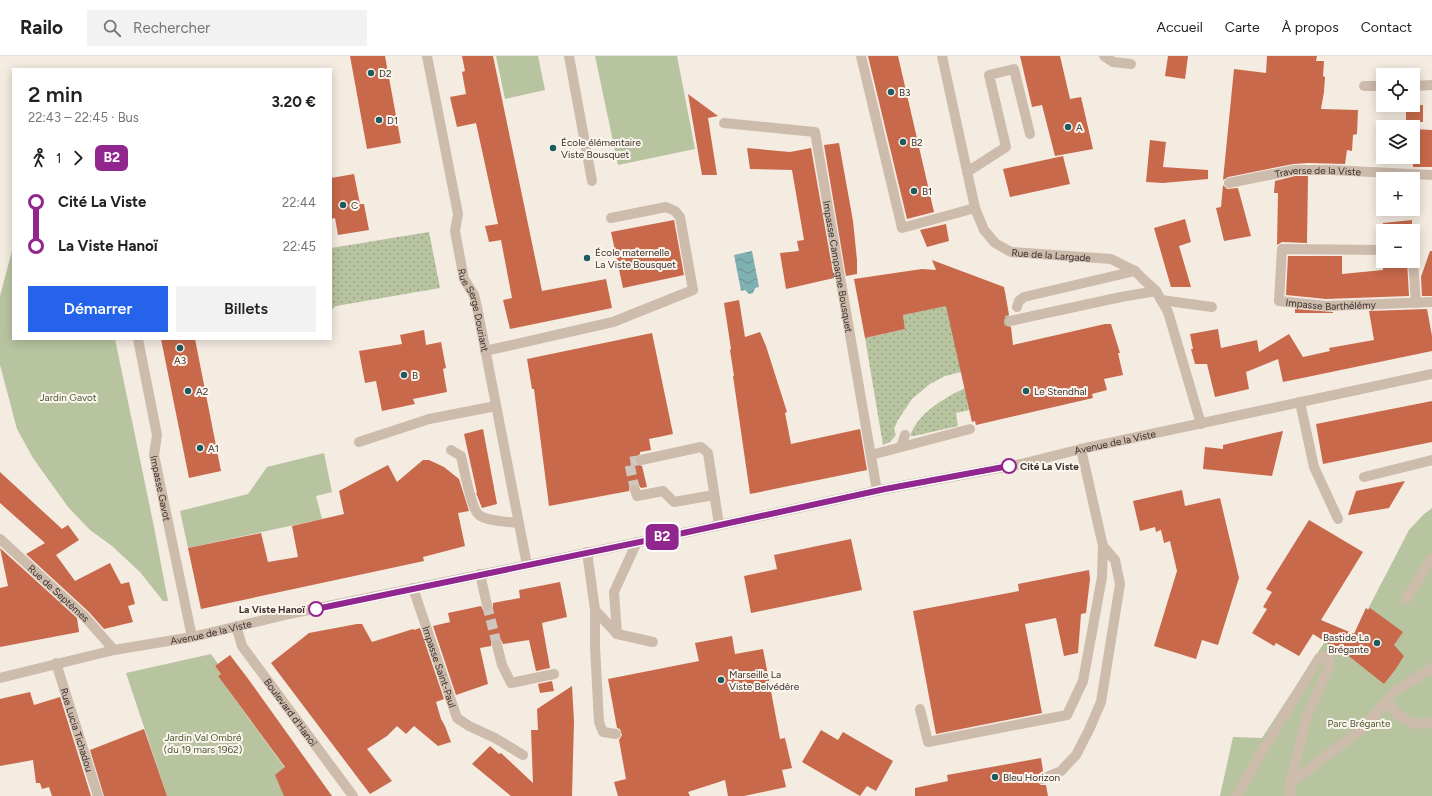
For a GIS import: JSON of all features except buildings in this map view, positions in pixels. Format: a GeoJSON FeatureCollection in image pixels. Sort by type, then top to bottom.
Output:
{"type":"FeatureCollection","features":[{"type":"Feature","properties":{"kind":"street","name":"Rue Serge Douriant"},"geometry":{"type":"LineString","coordinates":[[427,56],[458,214],[455,232],[464,279],[474,295],[527,564]]}},
{"type":"Feature","properties":{"kind":"street"},"geometry":{"type":"LineString","coordinates":[[569,56],[592,181]]}},
{"type":"Feature","properties":{"kind":"street"},"geometry":{"type":"LineString","coordinates":[[861,56],[902,228],[975,208]]}},
{"type":"Feature","properties":{"kind":"street","name":"Rue de la Largade"},"geometry":{"type":"LineString","coordinates":[[942,56],[975,208],[984,230],[995,243],[1011,252],[1111,260],[1135,272],[1158,296],[1168,312],[1201,424]]}},
{"type":"Feature","properties":{"kind":"street"},"geometry":{"type":"LineString","coordinates":[[1104,56],[1113,62],[1131,64]]}},
{"type":"Feature","properties":{"kind":"street"},"geometry":{"type":"LineString","coordinates":[[967,172],[1006,147],[989,75],[1014,69],[1030,134]]}},
{"type":"Feature","properties":{"kind":"street"},"geometry":{"type":"LineString","coordinates":[[1420,86],[1432,85]]}},
{"type":"Feature","properties":{"kind":"street"},"geometry":{"type":"LineString","coordinates":[[1364,86],[1376,86]]}},
{"type":"Feature","properties":{"kind":"street","name":"Impasse Campagne Bousquet"},"geometry":{"type":"LineString","coordinates":[[724,123],[815,132],[877,491]]}},
{"type":"Feature","properties":{"kind":"street","name":"Traverse de la Viste"},"geometry":{"type":"LineString","coordinates":[[1229,183],[1294,170],[1331,170],[1432,175]]}},
{"type":"Feature","properties":{"kind":"street"},"geometry":{"type":"LineString","coordinates":[[485,351],[613,322],[693,290],[680,217],[675,211],[666,207],[611,218]]}},
{"type":"Feature","properties":{"kind":"street","name":"Impasse Barthélémy"},"geometry":{"type":"LineString","coordinates":[[1376,250],[1282,249],[1279,301],[1326,306],[1432,302]]}},
{"type":"Feature","properties":{"kind":"street"},"geometry":{"type":"LineString","coordinates":[[1414,268],[1416,303]]}},
{"type":"Feature","properties":{"kind":"street"},"geometry":{"type":"LineString","coordinates":[[1017,307],[1019,301],[1024,297],[1135,272]]}},
{"type":"Feature","properties":{"kind":"street"},"geometry":{"type":"LineString","coordinates":[[1010,321],[1121,297],[1158,296],[1212,306]]}},
{"type":"Feature","properties":{"kind":"street","name":"Impasse Gavot"},"geometry":{"type":"LineString","coordinates":[[138,340],[157,435],[154,455],[192,636]]}},
{"type":"Feature","properties":{"kind":"street","name":"Avenue de la Viste"},"geometry":{"type":"LineString","coordinates":[[0,678],[56,663],[114,650],[192,636],[877,491],[1021,464],[1081,449],[1432,374]]}},
{"type":"Feature","properties":{"kind":"street"},"geometry":{"type":"LineString","coordinates":[[1300,402],[1314,467],[1338,519]]}},
{"type":"Feature","properties":{"kind":"street"},"geometry":{"type":"LineString","coordinates":[[359,442],[429,419],[496,406]]}},
{"type":"Feature","properties":{"kind":"street"},"geometry":{"type":"LineString","coordinates":[[871,455],[970,429]]}},
{"type":"Feature","properties":{"kind":"street"},"geometry":{"type":"LineString","coordinates":[[901,447],[905,435]]}},
{"type":"Feature","properties":{"kind":"street"},"geometry":{"type":"LineString","coordinates":[[641,460],[701,447],[708,454],[719,525]]}},
{"type":"Feature","properties":{"kind":"street"},"geometry":{"type":"LineString","coordinates":[[920,709],[928,742],[1066,715],[1083,681],[1102,577],[1103,546],[1081,449]]}},
{"type":"Feature","properties":{"kind":"street"},"geometry":{"type":"LineString","coordinates":[[451,450],[461,456],[473,506],[479,515],[488,519],[519,523]]}},
{"type":"Feature","properties":{"kind":"street"},"geometry":{"type":"LineString","coordinates":[[1364,477],[1432,460]]}},
{"type":"Feature","properties":{"kind":"street"},"geometry":{"type":"LineString","coordinates":[[635,490],[637,496],[663,491],[674,502],[714,496]]}},
{"type":"Feature","properties":{"kind":"street","name":"Rue de Septèmes"},"geometry":{"type":"LineString","coordinates":[[0,539],[85,617],[114,650]]}},
{"type":"Feature","properties":{"kind":"street"},"geometry":{"type":"LineString","coordinates":[[617,634],[614,592],[637,542]]}},
{"type":"Feature","properties":{"kind":"street"},"geometry":{"type":"LineString","coordinates":[[1042,779],[1061,771],[1076,755],[1101,702],[1120,584],[1116,560],[1103,546]]}},
{"type":"Feature","properties":{"kind":"street"},"geometry":{"type":"LineString","coordinates":[[587,552],[595,610],[594,647],[599,722],[603,732],[616,734]]}},
{"type":"Feature","properties":{"kind":"street"},"geometry":{"type":"LineString","coordinates":[[1406,599],[1432,558]]}},
{"type":"Feature","properties":{"kind":"street"},"geometry":{"type":"LineString","coordinates":[[480,574],[487,605]]}},
{"type":"Feature","properties":{"kind":"street","name":"Impasse Saint-Paul"},"geometry":{"type":"LineString","coordinates":[[413,588],[457,718],[469,726],[495,738],[523,756]]}},
{"type":"Feature","properties":{"kind":"street"},"geometry":{"type":"LineString","coordinates":[[595,610],[617,634],[653,642]]}},
{"type":"Feature","properties":{"kind":"street","name":"Boulevard d'Hanoï"},"geometry":{"type":"LineString","coordinates":[[236,626],[242,646],[353,796]]}},
{"type":"Feature","properties":{"kind":"street"},"geometry":{"type":"LineString","coordinates":[[497,645],[502,665],[511,683],[554,674]]}},
{"type":"Feature","properties":{"kind":"street"},"geometry":{"type":"LineString","coordinates":[[1236,796],[1319,658],[1329,656],[1330,665],[1306,718],[1290,783],[1290,796]]}},
{"type":"Feature","properties":{"kind":"street","name":"Rue Lucia Tichadou"},"geometry":{"type":"LineString","coordinates":[[56,663],[98,796]]}},
{"type":"Feature","properties":{"kind":"street"},"geometry":{"type":"LineString","coordinates":[[1290,783],[1362,729],[1394,692],[1432,668]]}},
{"type":"Feature","properties":{"kind":"street"},"geometry":{"type":"LineString","coordinates":[[1386,701],[1398,715],[1415,724],[1432,723]]}},
{"type":"Feature","properties":{"kind":"green space"},"geometry":{"type":"Polygon","coordinates":[[[496,56],[538,56],[545,90],[505,99],[496,56]]]}},
{"type":"Feature","properties":{"kind":"green space"},"geometry":{"type":"Polygon","coordinates":[[[595,56],[677,56],[695,149],[618,165],[595,56]]]}},
{"type":"Feature","properties":{"kind":"green space"},"geometry":{"type":"Polygon","coordinates":[[[429,232],[440,288],[336,306],[332,309],[332,248],[429,232]]]}},
{"type":"Feature","properties":{"kind":"green space","name":"Jardin Gavot"},"geometry":{"type":"Polygon","coordinates":[[[12,251],[12,340],[115,340],[168,601],[163,601],[140,572],[112,546],[90,530],[68,507],[33,458],[17,429],[0,365],[0,296],[12,251]]]}},
{"type":"Feature","properties":{"kind":"green space"},"geometry":{"type":"Polygon","coordinates":[[[1005,292],[1011,330],[961,372],[945,376],[930,384],[912,399],[898,420],[894,429],[896,435],[890,442],[883,445],[865,338],[905,329],[903,315],[1005,292]]]}},
{"type":"Feature","properties":{"kind":"green space"},"geometry":{"type":"Polygon","coordinates":[[[965,388],[970,410],[956,413],[958,426],[910,436],[919,420],[925,413],[949,396],[965,388]]]}},
{"type":"Feature","properties":{"kind":"green space"},"geometry":{"type":"Polygon","coordinates":[[[324,453],[332,492],[316,496],[322,519],[188,548],[180,511],[248,494],[267,467],[324,453]]]}},
{"type":"Feature","properties":{"kind":"green space","name":"Parc Brégante"},"geometry":{"type":"Polygon","coordinates":[[[1432,508],[1432,796],[1220,796],[1233,737],[1262,738],[1335,626],[1354,634],[1366,608],[1368,609],[1409,530],[1432,508]]]}},
{"type":"Feature","properties":{"kind":"green space","name":"Jardin Val Ombré (du 19 mars 1962)"},"geometry":{"type":"Polygon","coordinates":[[[211,654],[218,664],[215,666],[221,674],[218,676],[285,768],[277,779],[285,796],[167,796],[126,673],[211,654]]]}},
{"type":"Feature","properties":{"kind":"water"},"geometry":{"type":"Polygon","coordinates":[[[752,251],[759,287],[755,288],[753,293],[749,294],[745,290],[741,291],[734,255],[752,251]]]}},
{"type":"Feature","properties":{"kind":"tunnel"},"geometry":{"type":"LineString","coordinates":[[635,490],[629,462],[641,460]]}},
{"type":"Feature","properties":{"kind":"tunnel"},"geometry":{"type":"LineString","coordinates":[[487,605],[497,645]]}},
{"type":"Feature","properties":{"kind":"bus line","name":"B2"},"geometry":{"type":"LineString","coordinates":[[316,609],[688,532],[885,489],[1009,466]]}},
{"type":"Feature","properties":{"kind":"place","name":"D2"},"geometry":{"type":"Point","coordinates":[371,73]}},
{"type":"Feature","properties":{"kind":"place","name":"B3"},"geometry":{"type":"Point","coordinates":[891,92]}},
{"type":"Feature","properties":{"kind":"place","name":"D1"},"geometry":{"type":"Point","coordinates":[379,120]}},
{"type":"Feature","properties":{"kind":"place","name":"A"},"geometry":{"type":"Point","coordinates":[1068,127]}},
{"type":"Feature","properties":{"kind":"place","name":"B2"},"geometry":{"type":"Point","coordinates":[903,142]}},
{"type":"Feature","properties":{"kind":"place","name":"École élémentaire Viste Bousquet"},"geometry":{"type":"Point","coordinates":[553,148]}},
{"type":"Feature","properties":{"kind":"place","name":"B1"},"geometry":{"type":"Point","coordinates":[914,191]}},
{"type":"Feature","properties":{"kind":"place","name":"C"},"geometry":{"type":"Point","coordinates":[343,205]}},
{"type":"Feature","properties":{"kind":"place","name":"École maternelle La Viste Bousquet"},"geometry":{"type":"Point","coordinates":[587,258]}},
{"type":"Feature","properties":{"kind":"place","name":"A3"},"geometry":{"type":"Point","coordinates":[180,348]}},
{"type":"Feature","properties":{"kind":"place","name":"B"},"geometry":{"type":"Point","coordinates":[404,375]}},
{"type":"Feature","properties":{"kind":"place","name":"A2"},"geometry":{"type":"Point","coordinates":[188,391]}},
{"type":"Feature","properties":{"kind":"place","name":"Le Stendhal"},"geometry":{"type":"Point","coordinates":[1026,391]}},
{"type":"Feature","properties":{"kind":"place","name":"A1"},"geometry":{"type":"Point","coordinates":[200,448]}},
{"type":"Feature","properties":{"kind":"place","name":"Cité La Viste"},"geometry":{"type":"Point","coordinates":[1009,466]}},
{"type":"Feature","properties":{"kind":"place","name":"La Viste Hanoï"},"geometry":{"type":"Point","coordinates":[316,609]}},
{"type":"Feature","properties":{"kind":"place","name":"Bastide La Brégante"},"geometry":{"type":"Point","coordinates":[1377,643]}},
{"type":"Feature","properties":{"kind":"place","name":"Marseille La Viste Belvédère"},"geometry":{"type":"Point","coordinates":[721,680]}},
{"type":"Feature","properties":{"kind":"place","name":"Bleu Horizon"},"geometry":{"type":"Point","coordinates":[995,777]}}]}
